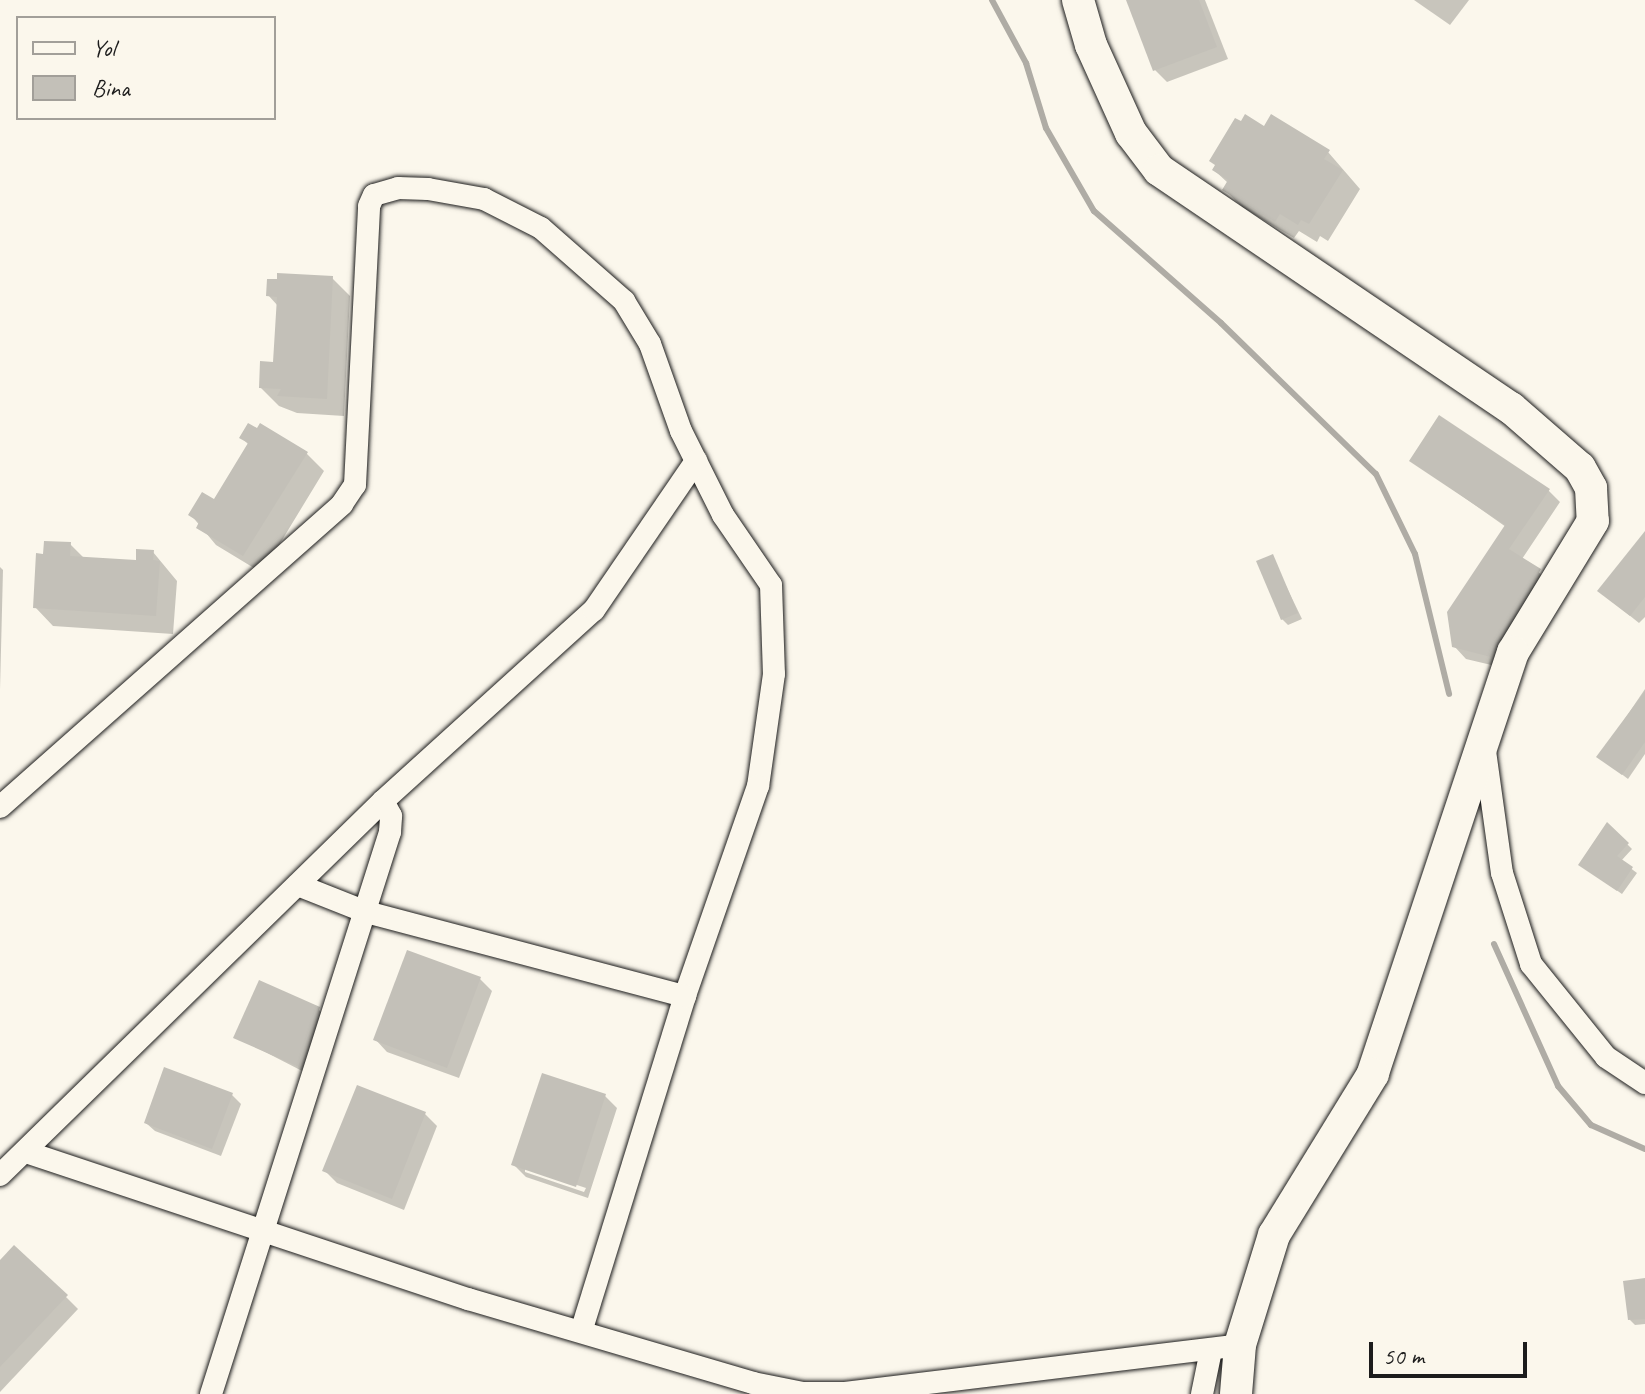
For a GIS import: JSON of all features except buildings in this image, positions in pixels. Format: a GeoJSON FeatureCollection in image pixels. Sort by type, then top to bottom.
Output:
{"type":"FeatureCollection","features":[{"type":"Feature","properties":{"kind":"street"},"geometry":{"type":"LineString","coordinates":[[1078,0],[1091,45],[1131,133],[1159,170],[1511,408],[1580,468],[1591,488],[1593,521],[1513,652],[1373,1074],[1274,1235],[1226,1347],[1202,1394]]}},
{"type":"Feature","properties":{"kind":"street"},"geometry":{"type":"LineString","coordinates":[[0,807],[342,504],[355,485],[369,206],[374,195],[398,188],[470,197],[541,228],[624,301],[650,344],[696,461],[723,515],[771,585],[774,674],[758,786],[685,996],[581,1331]]}},
{"type":"Feature","properties":{"kind":"street"},"geometry":{"type":"LineString","coordinates":[[0,1175],[383,801],[594,610],[696,461]]}},
{"type":"Feature","properties":{"kind":"street"},"geometry":{"type":"LineString","coordinates":[[1483,738],[1502,873],[1531,964],[1606,1057],[1645,1083]]}},
{"type":"Feature","properties":{"kind":"street"},"geometry":{"type":"LineString","coordinates":[[211,1394],[366,912],[391,824],[383,801]]}},
{"type":"Feature","properties":{"kind":"street"},"geometry":{"type":"LineString","coordinates":[[298,885],[366,912],[685,996]]}},
{"type":"Feature","properties":{"kind":"street"},"geometry":{"type":"LineString","coordinates":[[26,1152],[581,1331],[753,1383],[803,1393],[845,1393],[1226,1347]]}},
{"type":"Feature","properties":{"kind":"street"},"geometry":{"type":"LineString","coordinates":[[1226,1347],[1236,1394]]}},
{"type":"Feature","properties":{"kind":"waterway"},"geometry":{"type":"LineString","coordinates":[[992,0],[1026,63],[1046,128],[1094,211],[1221,323],[1376,474],[1415,554],[1449,694]]}},
{"type":"Feature","properties":{"kind":"waterway"},"geometry":{"type":"LineString","coordinates":[[1494,944],[1558,1086],[1591,1125],[1645,1149]]}}]}
